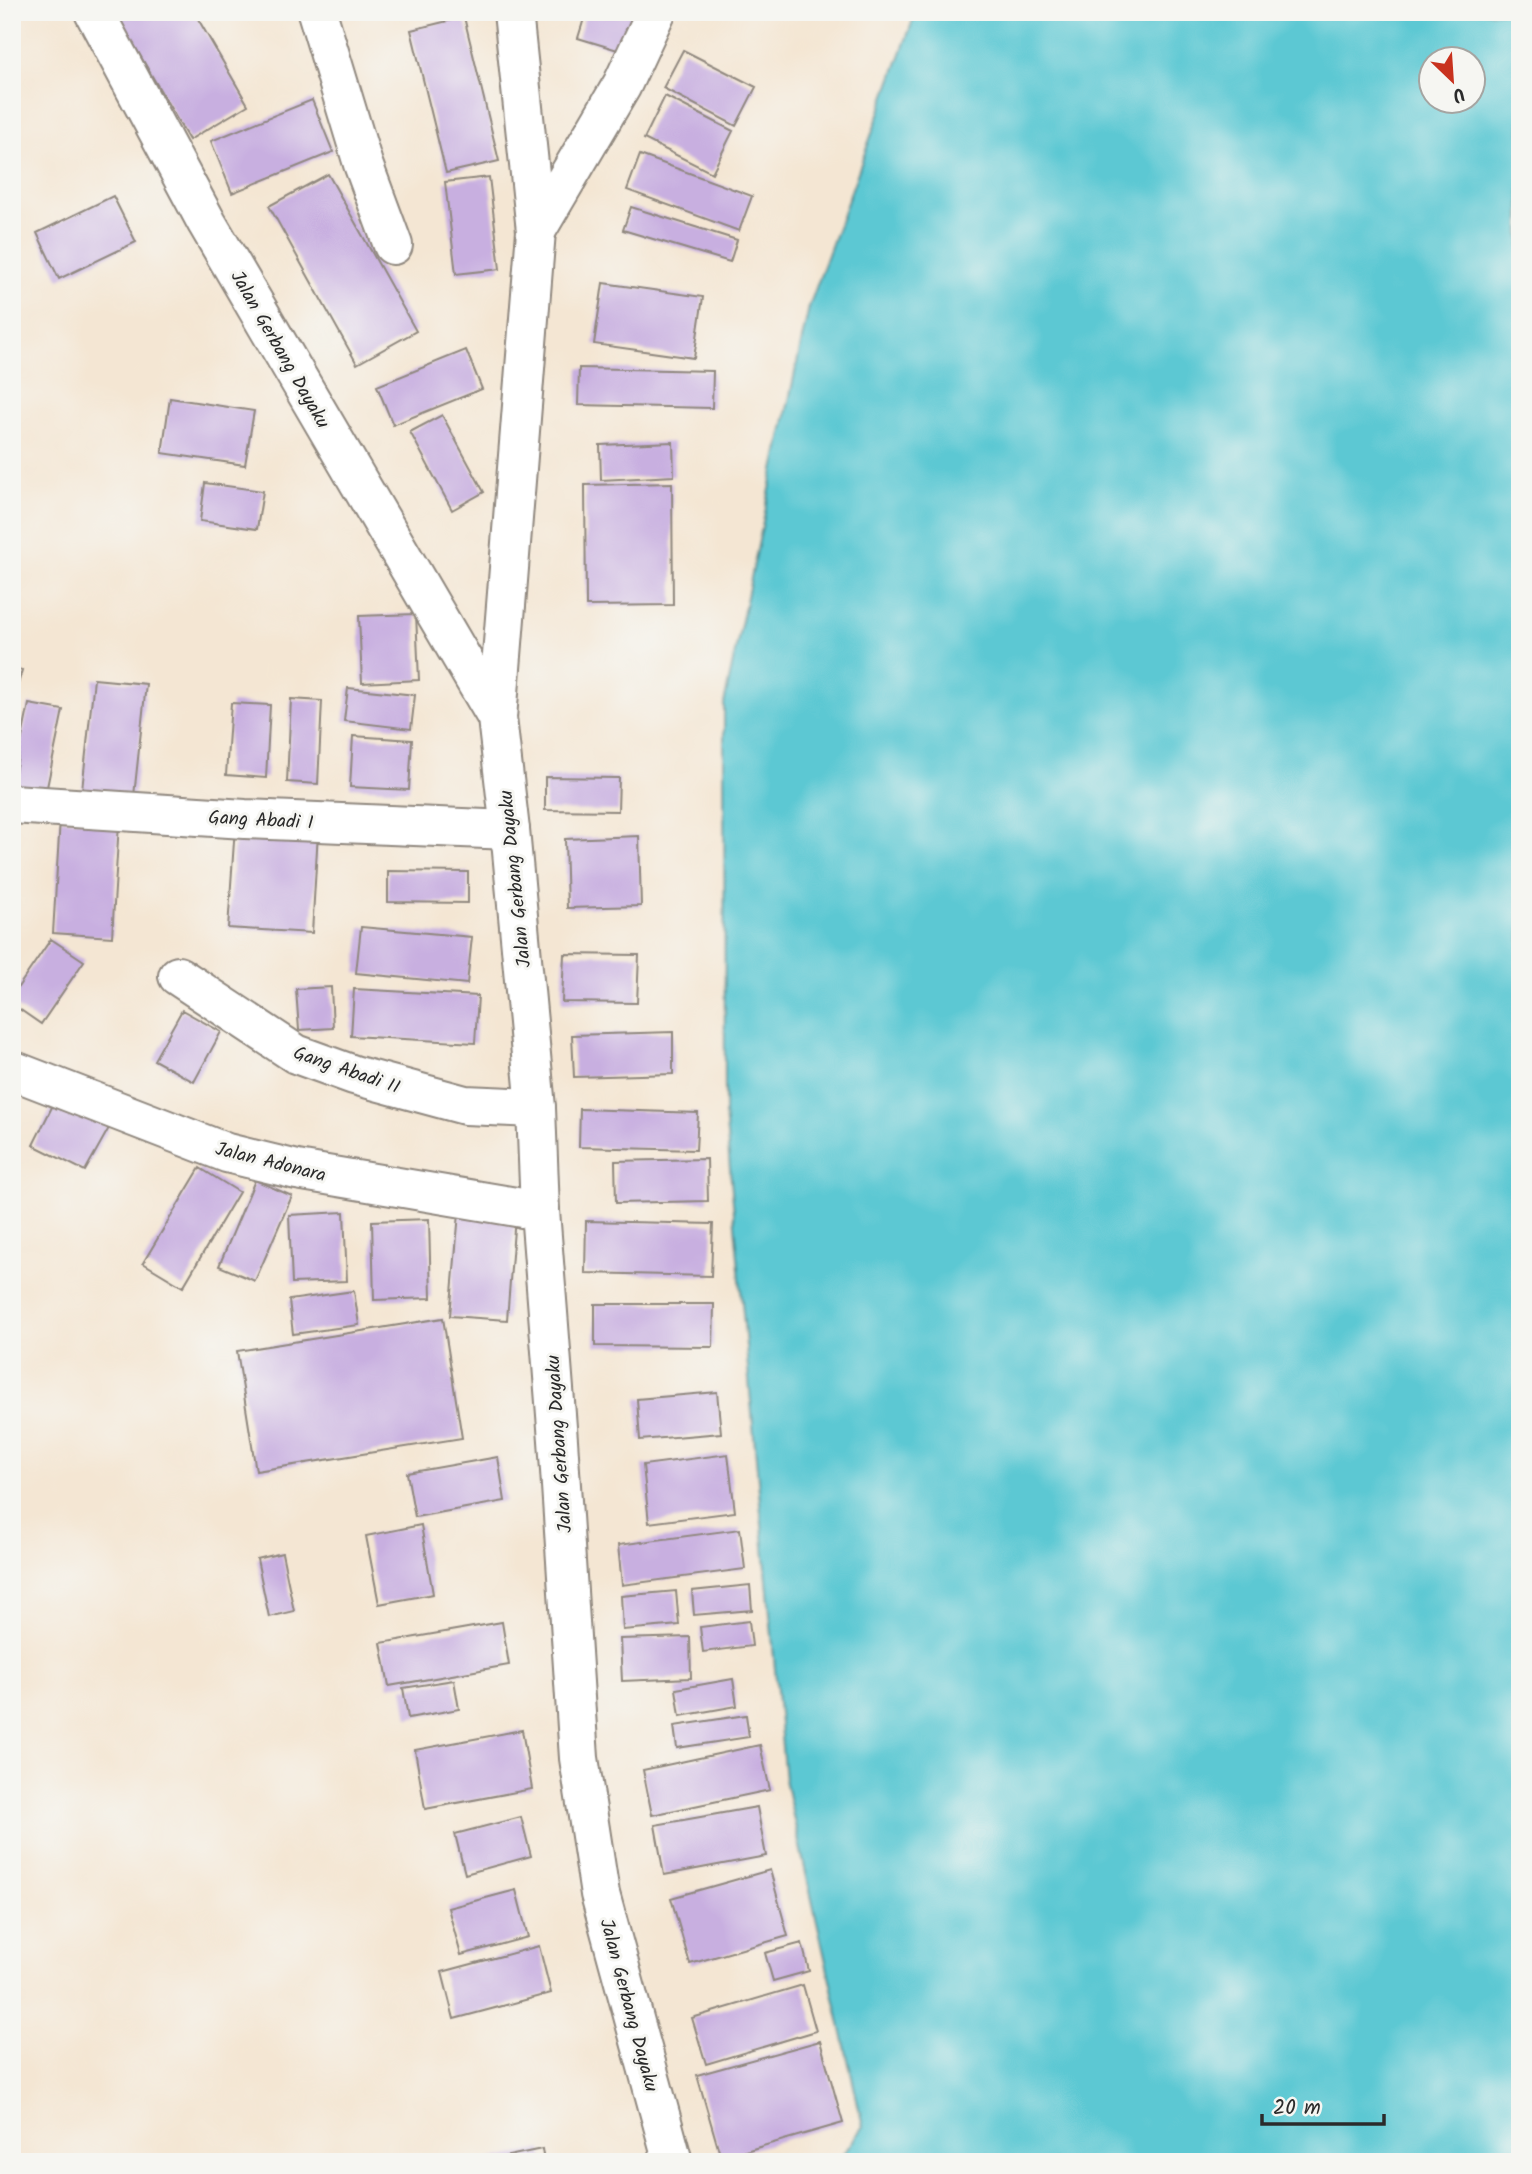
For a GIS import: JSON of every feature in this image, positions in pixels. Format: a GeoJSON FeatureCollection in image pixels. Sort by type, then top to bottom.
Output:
{"type":"FeatureCollection","features":[{"type":"Feature","properties":{"kind":"main road","name":"Jalan Gerbang Dayaku"},"geometry":{"type":"LineString","coordinates":[[94,12],[206,223],[497,718]]}},
{"type":"Feature","properties":{"kind":"main road"},"geometry":{"type":"LineString","coordinates":[[317,12],[363,164],[393,245]]}},
{"type":"Feature","properties":{"kind":"main road","name":"Jalan Gerbang Dayaku"},"geometry":{"type":"LineString","coordinates":[[513,12],[536,231],[497,718],[536,1108],[540,1212],[579,1758],[600,1894],[673,2162]]}},
{"type":"Feature","properties":{"kind":"main road"},"geometry":{"type":"LineString","coordinates":[[536,231],[622,85],[656,12]]}},
{"type":"Feature","properties":{"kind":"main road","name":"Gang Abadi I"},"geometry":{"type":"LineString","coordinates":[[12,804],[245,819],[510,830]]}},
{"type":"Feature","properties":{"kind":"main road","name":"Gang Abadi II"},"geometry":{"type":"LineString","coordinates":[[178,976],[296,1055],[354,1075],[465,1105],[536,1108]]}},
{"type":"Feature","properties":{"kind":"main road","name":"Jalan Adonara"},"geometry":{"type":"LineString","coordinates":[[12,1070],[227,1153],[296,1170],[540,1212]]}},
{"type":"Feature","properties":{"kind":"water"},"geometry":{"type":"Polygon","coordinates":[[[916,12],[1520,12],[1520,2162],[838,2162],[863,2126],[785,1780],[725,1113],[724,704],[809,307],[916,12]]]}},
{"type":"Feature","properties":{"kind":"building"},"geometry":{"type":"Polygon","coordinates":[[[115,12],[194,12],[248,105],[189,140],[115,12]]]}},
{"type":"Feature","properties":{"kind":"building"},"geometry":{"type":"Polygon","coordinates":[[[586,12],[633,12],[621,51],[578,38],[586,12]]]}},
{"type":"Feature","properties":{"kind":"building"},"geometry":{"type":"Polygon","coordinates":[[[464,17],[499,161],[446,173],[411,30],[464,17]]]}},
{"type":"Feature","properties":{"kind":"building"},"geometry":{"type":"Polygon","coordinates":[[[683,50],[756,87],[736,126],[663,88],[683,50]]]}},
{"type":"Feature","properties":{"kind":"building"},"geometry":{"type":"Polygon","coordinates":[[[665,96],[733,131],[712,173],[644,139],[665,96]]]}},
{"type":"Feature","properties":{"kind":"building"},"geometry":{"type":"Polygon","coordinates":[[[312,100],[333,152],[232,193],[211,141],[312,100]]]}},
{"type":"Feature","properties":{"kind":"building"},"geometry":{"type":"Polygon","coordinates":[[[640,155],[752,196],[739,231],[627,190],[640,155]]]}},
{"type":"Feature","properties":{"kind":"building"},"geometry":{"type":"Polygon","coordinates":[[[328,174],[416,331],[357,364],[269,206],[328,174]]]}},
{"type":"Feature","properties":{"kind":"building"},"geometry":{"type":"Polygon","coordinates":[[[489,177],[500,269],[456,274],[445,182],[489,177]]]}},
{"type":"Feature","properties":{"kind":"building"},"geometry":{"type":"Polygon","coordinates":[[[113,196],[136,242],[59,279],[37,233],[113,196]]]}},
{"type":"Feature","properties":{"kind":"building"},"geometry":{"type":"Polygon","coordinates":[[[631,207],[737,240],[730,262],[623,230],[631,207]]]}},
{"type":"Feature","properties":{"kind":"building"},"geometry":{"type":"Polygon","coordinates":[[[603,283],[703,297],[694,358],[594,344],[603,283]]]}},
{"type":"Feature","properties":{"kind":"building"},"geometry":{"type":"Polygon","coordinates":[[[466,350],[482,389],[393,425],[377,386],[466,350]]]}},
{"type":"Feature","properties":{"kind":"building"},"geometry":{"type":"Polygon","coordinates":[[[579,368],[713,371],[712,408],[578,405],[579,368]]]}},
{"type":"Feature","properties":{"kind":"building"},"geometry":{"type":"Polygon","coordinates":[[[170,398],[254,411],[245,465],[162,453],[170,398]]]}},
{"type":"Feature","properties":{"kind":"building"},"geometry":{"type":"Polygon","coordinates":[[[442,415],[484,492],[452,510],[410,432],[442,415]]]}},
{"type":"Feature","properties":{"kind":"building"},"geometry":{"type":"Polygon","coordinates":[[[673,442],[674,476],[601,480],[600,445],[673,442]]]}},
{"type":"Feature","properties":{"kind":"building"},"geometry":{"type":"Polygon","coordinates":[[[205,483],[263,491],[257,529],[200,521],[205,483]]]}},
{"type":"Feature","properties":{"kind":"building"},"geometry":{"type":"Polygon","coordinates":[[[672,483],[673,605],[586,606],[585,485],[672,483]]]}},
{"type":"Feature","properties":{"kind":"building"},"geometry":{"type":"Polygon","coordinates":[[[416,614],[419,680],[362,683],[359,616],[416,614]]]}},
{"type":"Feature","properties":{"kind":"building"},"geometry":{"type":"Polygon","coordinates":[[[12,668],[22,670],[13,702],[12,701],[12,668]]]}},
{"type":"Feature","properties":{"kind":"building"},"geometry":{"type":"Polygon","coordinates":[[[94,679],[146,684],[134,796],[82,790],[94,679]]]}},
{"type":"Feature","properties":{"kind":"building"},"geometry":{"type":"Polygon","coordinates":[[[348,688],[415,695],[411,729],[344,721],[348,688]]]}},
{"type":"Feature","properties":{"kind":"building"},"geometry":{"type":"Polygon","coordinates":[[[291,699],[322,701],[318,784],[287,782],[291,699]]]}},
{"type":"Feature","properties":{"kind":"building"},"geometry":{"type":"Polygon","coordinates":[[[231,703],[270,705],[266,778],[226,775],[231,703]]]}},
{"type":"Feature","properties":{"kind":"building"},"geometry":{"type":"Polygon","coordinates":[[[29,704],[63,710],[46,792],[12,786],[29,704]]]}},
{"type":"Feature","properties":{"kind":"building"},"geometry":{"type":"Polygon","coordinates":[[[353,736],[412,740],[409,790],[350,787],[353,736]]]}},
{"type":"Feature","properties":{"kind":"building"},"geometry":{"type":"Polygon","coordinates":[[[545,777],[619,778],[618,811],[545,810],[545,777]]]}},
{"type":"Feature","properties":{"kind":"building"},"geometry":{"type":"Polygon","coordinates":[[[60,819],[119,823],[112,937],[53,933],[60,819]]]}},
{"type":"Feature","properties":{"kind":"building"},"geometry":{"type":"Polygon","coordinates":[[[235,827],[318,832],[312,933],[228,928],[235,827]]]}},
{"type":"Feature","properties":{"kind":"building"},"geometry":{"type":"Polygon","coordinates":[[[639,836],[641,906],[567,908],[565,839],[639,836]]]}},
{"type":"Feature","properties":{"kind":"building"},"geometry":{"type":"Polygon","coordinates":[[[388,871],[468,872],[468,903],[388,902],[388,871]]]}},
{"type":"Feature","properties":{"kind":"building"},"geometry":{"type":"Polygon","coordinates":[[[361,927],[472,937],[467,984],[356,973],[361,927]]]}},
{"type":"Feature","properties":{"kind":"building"},"geometry":{"type":"Polygon","coordinates":[[[51,939],[84,961],[41,1024],[12,1004],[12,996],[51,939]]]}},
{"type":"Feature","properties":{"kind":"building"},"geometry":{"type":"Polygon","coordinates":[[[564,954],[639,955],[637,1003],[562,1002],[564,954]]]}},
{"type":"Feature","properties":{"kind":"building"},"geometry":{"type":"Polygon","coordinates":[[[331,987],[333,1028],[299,1030],[296,989],[331,987]]]}},
{"type":"Feature","properties":{"kind":"building"},"geometry":{"type":"Polygon","coordinates":[[[354,989],[478,996],[475,1043],[351,1036],[354,989]]]}},
{"type":"Feature","properties":{"kind":"building"},"geometry":{"type":"Polygon","coordinates":[[[182,1010],[221,1032],[194,1082],[154,1060],[182,1010]]]}},
{"type":"Feature","properties":{"kind":"building"},"geometry":{"type":"Polygon","coordinates":[[[673,1032],[673,1074],[574,1077],[572,1035],[673,1032]]]}},
{"type":"Feature","properties":{"kind":"building"},"geometry":{"type":"Polygon","coordinates":[[[55,1101],[109,1128],[85,1171],[33,1145],[55,1101]]]}},
{"type":"Feature","properties":{"kind":"building"},"geometry":{"type":"Polygon","coordinates":[[[580,1109],[698,1113],[696,1150],[579,1147],[580,1109]]]}},
{"type":"Feature","properties":{"kind":"building"},"geometry":{"type":"Polygon","coordinates":[[[707,1159],[708,1201],[616,1203],[615,1161],[707,1159]]]}},
{"type":"Feature","properties":{"kind":"building"},"geometry":{"type":"Polygon","coordinates":[[[200,1168],[239,1192],[183,1287],[143,1263],[200,1168]]]}},
{"type":"Feature","properties":{"kind":"building"},"geometry":{"type":"Polygon","coordinates":[[[255,1180],[292,1196],[255,1281],[219,1266],[255,1180]]]}},
{"type":"Feature","properties":{"kind":"building"},"geometry":{"type":"Polygon","coordinates":[[[344,1212],[347,1281],[292,1283],[289,1215],[344,1212]]]}},
{"type":"Feature","properties":{"kind":"building"},"geometry":{"type":"Polygon","coordinates":[[[459,1213],[515,1216],[507,1320],[450,1316],[459,1213]]]}},
{"type":"Feature","properties":{"kind":"building"},"geometry":{"type":"Polygon","coordinates":[[[429,1219],[431,1298],[374,1300],[372,1221],[429,1219]]]}},
{"type":"Feature","properties":{"kind":"building"},"geometry":{"type":"Polygon","coordinates":[[[586,1221],[713,1224],[711,1276],[585,1273],[586,1221]]]}},
{"type":"Feature","properties":{"kind":"building"},"geometry":{"type":"Polygon","coordinates":[[[354,1291],[359,1325],[293,1334],[289,1300],[354,1291]]]}},
{"type":"Feature","properties":{"kind":"building"},"geometry":{"type":"Polygon","coordinates":[[[595,1304],[714,1304],[713,1347],[595,1346],[595,1304]]]}},
{"type":"Feature","properties":{"kind":"building"},"geometry":{"type":"Polygon","coordinates":[[[443,1318],[462,1438],[256,1471],[237,1351],[443,1318]]]}},
{"type":"Feature","properties":{"kind":"building"},"geometry":{"type":"Polygon","coordinates":[[[717,1392],[721,1433],[640,1440],[637,1399],[717,1392]]]}},
{"type":"Feature","properties":{"kind":"building"},"geometry":{"type":"Polygon","coordinates":[[[728,1454],[735,1512],[649,1523],[643,1465],[728,1454]]]}},
{"type":"Feature","properties":{"kind":"building"},"geometry":{"type":"Polygon","coordinates":[[[498,1457],[505,1501],[415,1517],[407,1473],[498,1457]]]}},
{"type":"Feature","properties":{"kind":"building"},"geometry":{"type":"Polygon","coordinates":[[[421,1525],[433,1594],[379,1604],[366,1536],[421,1525]]]}},
{"type":"Feature","properties":{"kind":"building"},"geometry":{"type":"Polygon","coordinates":[[[740,1529],[745,1569],[622,1585],[618,1545],[740,1529]]]}},
{"type":"Feature","properties":{"kind":"building"},"geometry":{"type":"Polygon","coordinates":[[[282,1553],[294,1611],[269,1617],[257,1559],[282,1553]]]}},
{"type":"Feature","properties":{"kind":"building"},"geometry":{"type":"Polygon","coordinates":[[[750,1585],[752,1610],[694,1615],[692,1591],[750,1585]]]}},
{"type":"Feature","properties":{"kind":"building"},"geometry":{"type":"Polygon","coordinates":[[[676,1591],[679,1625],[623,1630],[621,1596],[676,1591]]]}},
{"type":"Feature","properties":{"kind":"building"},"geometry":{"type":"Polygon","coordinates":[[[749,1621],[752,1646],[703,1652],[700,1627],[749,1621]]]}},
{"type":"Feature","properties":{"kind":"building"},"geometry":{"type":"Polygon","coordinates":[[[502,1622],[509,1665],[389,1686],[381,1643],[502,1622]]]}},
{"type":"Feature","properties":{"kind":"building"},"geometry":{"type":"Polygon","coordinates":[[[690,1637],[691,1678],[622,1681],[620,1639],[690,1637]]]}},
{"type":"Feature","properties":{"kind":"building"},"geometry":{"type":"Polygon","coordinates":[[[733,1679],[737,1706],[680,1716],[676,1689],[733,1679]]]}},
{"type":"Feature","properties":{"kind":"building"},"geometry":{"type":"Polygon","coordinates":[[[454,1680],[459,1709],[408,1718],[403,1688],[454,1680]]]}},
{"type":"Feature","properties":{"kind":"building"},"geometry":{"type":"Polygon","coordinates":[[[746,1715],[749,1737],[677,1748],[674,1726],[746,1715]]]}},
{"type":"Feature","properties":{"kind":"building"},"geometry":{"type":"Polygon","coordinates":[[[522,1730],[532,1789],[425,1809],[415,1750],[522,1730]]]}},
{"type":"Feature","properties":{"kind":"building"},"geometry":{"type":"Polygon","coordinates":[[[760,1745],[770,1790],[652,1815],[643,1770],[760,1745]]]}},
{"type":"Feature","properties":{"kind":"building"},"geometry":{"type":"Polygon","coordinates":[[[757,1807],[766,1856],[664,1875],[655,1825],[757,1807]]]}},
{"type":"Feature","properties":{"kind":"building"},"geometry":{"type":"Polygon","coordinates":[[[521,1817],[531,1856],[465,1874],[455,1834],[521,1817]]]}},
{"type":"Feature","properties":{"kind":"building"},"geometry":{"type":"Polygon","coordinates":[[[770,1870],[788,1936],[690,1964],[671,1898],[770,1870]]]}},
{"type":"Feature","properties":{"kind":"building"},"geometry":{"type":"Polygon","coordinates":[[[516,1890],[528,1937],[461,1955],[448,1908],[516,1890]]]}},
{"type":"Feature","properties":{"kind":"building"},"geometry":{"type":"Polygon","coordinates":[[[802,1943],[809,1971],[773,1981],[765,1953],[802,1943]]]}},
{"type":"Feature","properties":{"kind":"building"},"geometry":{"type":"Polygon","coordinates":[[[539,1946],[551,1993],[454,2019],[442,1972],[539,1946]]]}},
{"type":"Feature","properties":{"kind":"building"},"geometry":{"type":"Polygon","coordinates":[[[803,1985],[816,2031],[706,2064],[692,2018],[803,1985]]]}},
{"type":"Feature","properties":{"kind":"building"},"geometry":{"type":"Polygon","coordinates":[[[820,2041],[843,2123],[721,2158],[697,2075],[820,2041]]]}},
{"type":"Feature","properties":{"kind":"building"},"geometry":{"type":"Polygon","coordinates":[[[542,2149],[544,2162],[484,2162],[484,2161],[542,2149]]]}}]}
